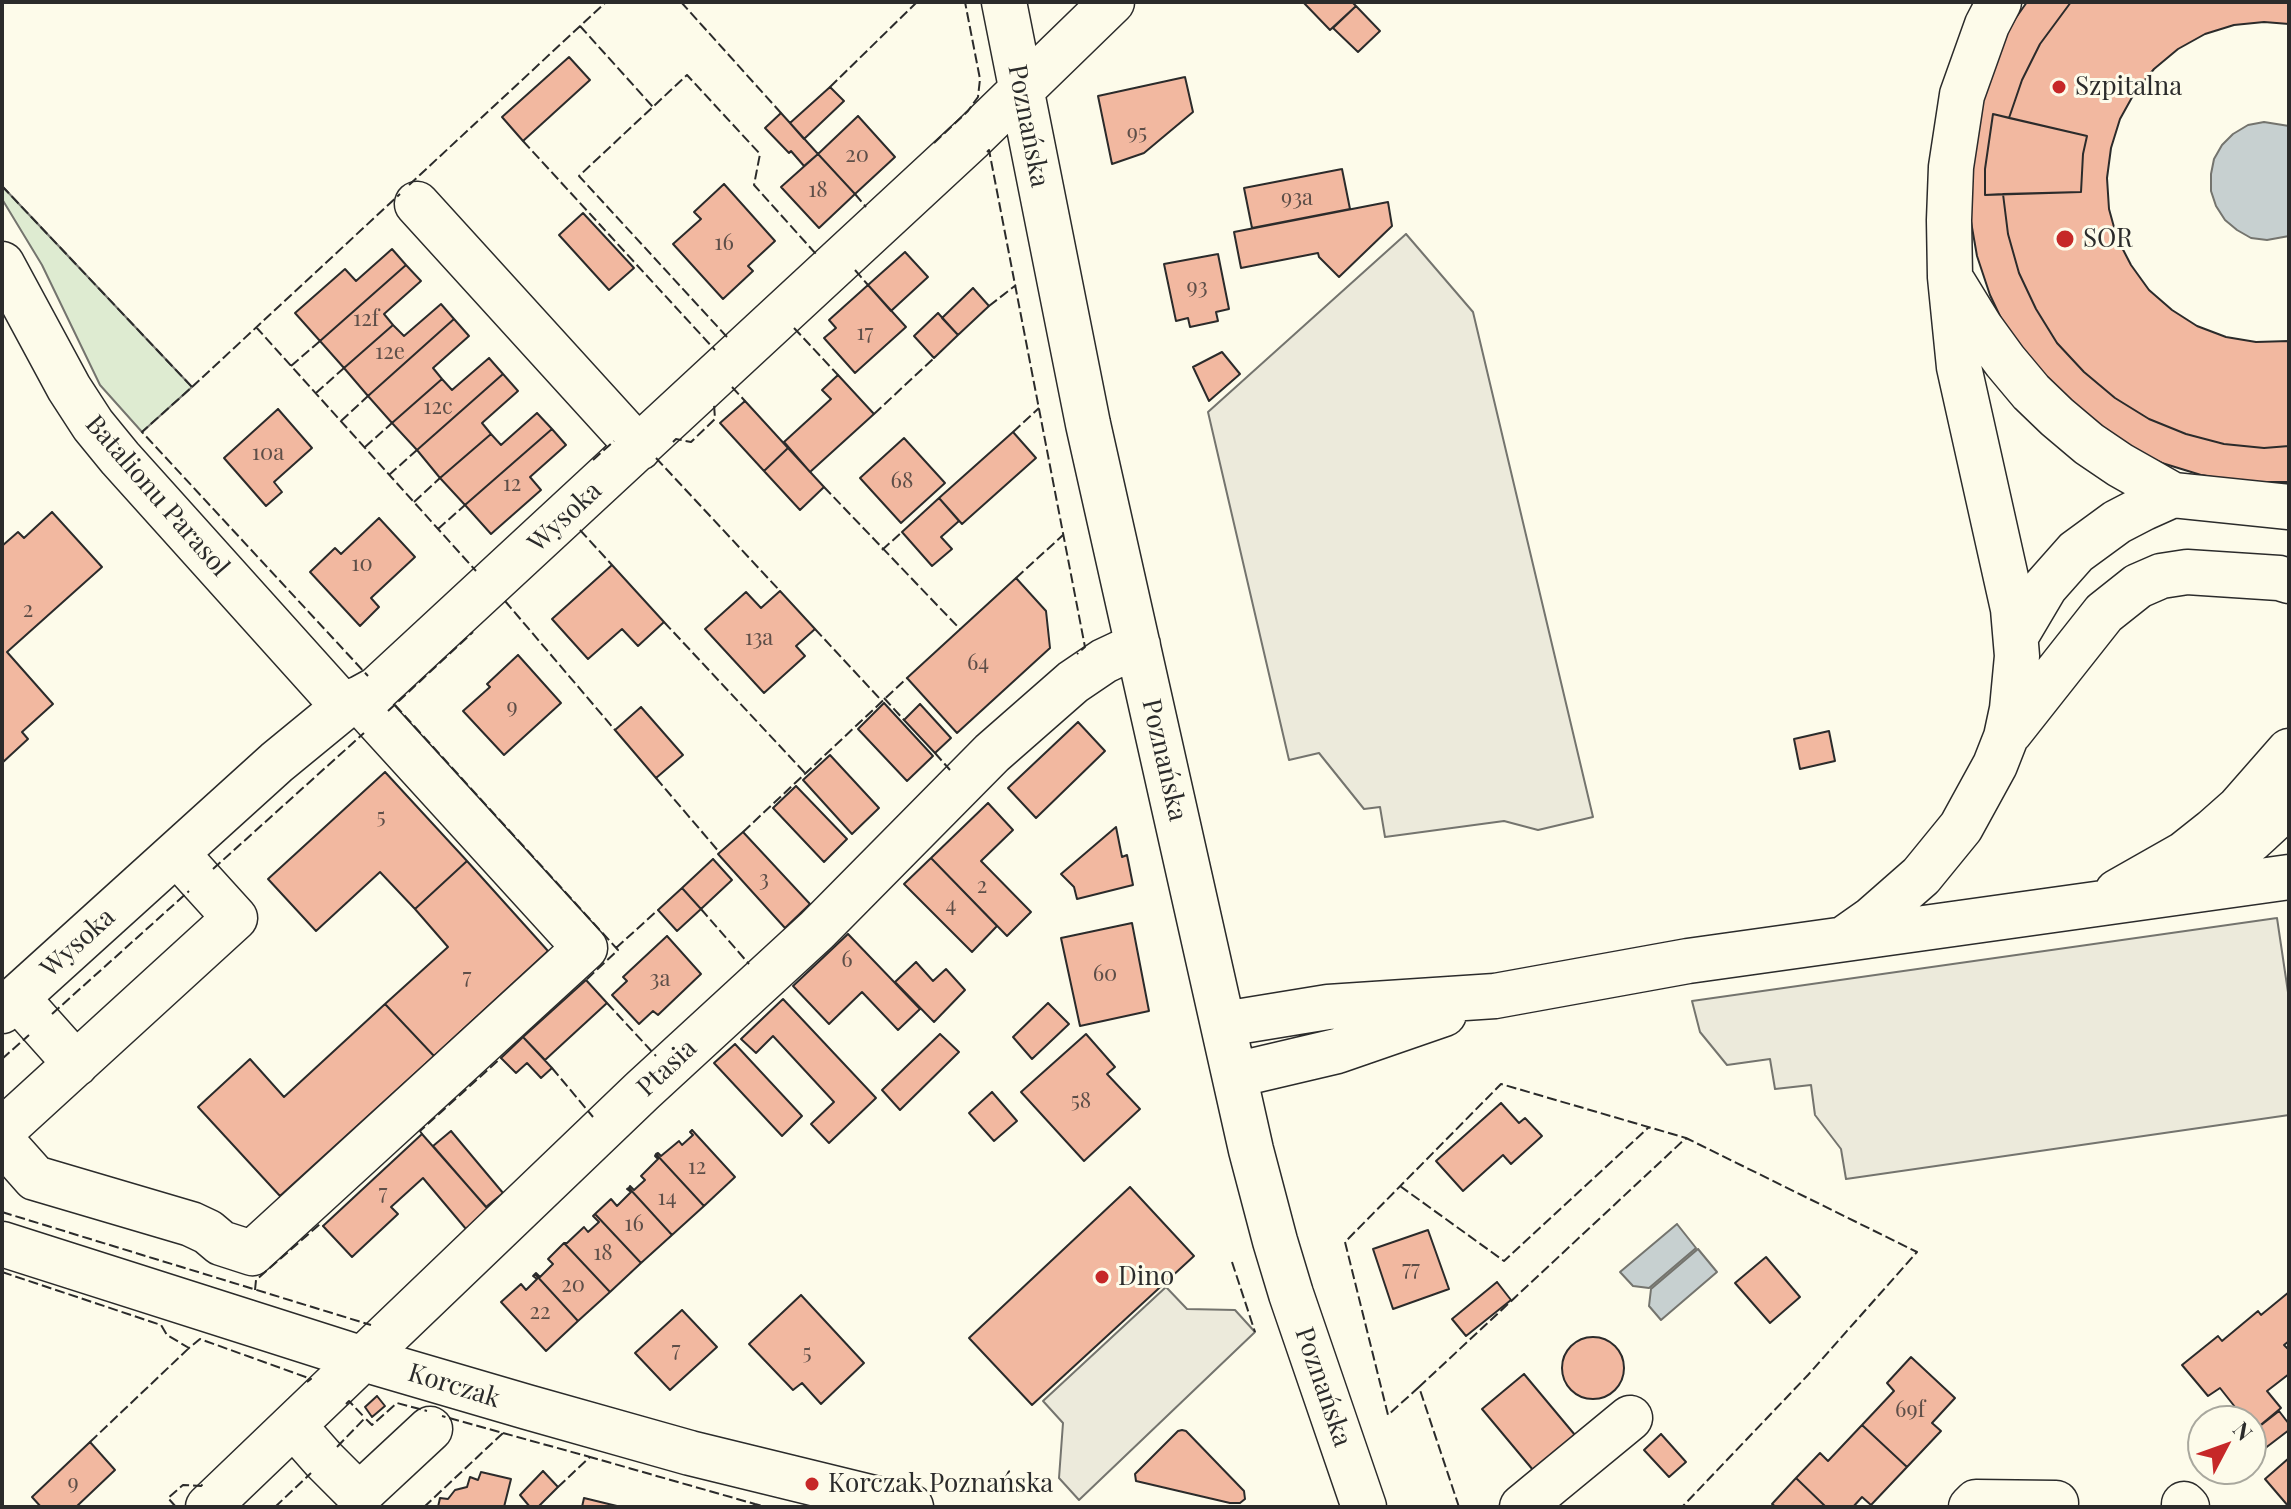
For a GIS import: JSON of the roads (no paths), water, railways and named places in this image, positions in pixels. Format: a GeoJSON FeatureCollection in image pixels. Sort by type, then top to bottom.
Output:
{"type":"FeatureCollection","features":[{"type":"Feature","properties":{"kind":"street","name":"Poznańska"},"geometry":{"type":"LineString","coordinates":[[1004,2],[1085,410],[1235,1075],[1275,1241],[1364,1507]]}},
{"type":"Feature","properties":{"kind":"street","name":"Wysoka"},"geometry":{"type":"LineString","coordinates":[[10,1005],[277,762],[351,703],[377,689],[639,448],[1112,2]]}},
{"type":"Feature","properties":{"kind":"street"},"geometry":{"type":"LineString","coordinates":[[1841,940],[1895,900],[1943,851],[1980,795],[1995,765],[2006,737],[2016,680],[2016,636],[2008,581],[1959,367],[1950,277],[1950,193],[1955,130],[1973,61],[1999,2]]}},
{"type":"Feature","properties":{"kind":"street"},"geometry":{"type":"LineString","coordinates":[[417,204],[639,448]]}},
{"type":"Feature","properties":{"kind":"street","name":"Batalionu Parasol"},"geometry":{"type":"LineString","coordinates":[[2,264],[69,388],[120,458],[585,948],[252,1253],[221,1243],[191,1224],[35,1178],[2,1141]]}},
{"type":"Feature","properties":{"kind":"street"},"geometry":{"type":"LineString","coordinates":[[1950,277],[2005,361],[2031,392],[2089,444],[2173,495],[2289,507]]}},
{"type":"Feature","properties":{"kind":"street"},"geometry":{"type":"LineString","coordinates":[[2016,636],[2045,587],[2076,552],[2117,522],[2173,495]]}},
{"type":"Feature","properties":{"kind":"street"},"geometry":{"type":"LineString","coordinates":[[2006,737],[2096,623],[2120,598],[2138,586],[2161,576],[2187,572],[2289,581]]}},
{"type":"Feature","properties":{"kind":"street","name":"Ptasia"},"geometry":{"type":"LineString","coordinates":[[208,1507],[642,1091],[817,930],[992,753],[1073,682],[1119,653],[1138,645]]}},
{"type":"Feature","properties":{"kind":"street"},"geometry":{"type":"LineString","coordinates":[[2094,905],[2184,854],[2259,787],[2289,751]]}},
{"type":"Feature","properties":{"kind":"street"},"geometry":{"type":"LineString","coordinates":[[2178,893],[2252,839],[2289,805]]}},
{"type":"Feature","properties":{"kind":"street"},"geometry":{"type":"LineString","coordinates":[[2,1131],[235,918],[177,854]]}},
{"type":"Feature","properties":{"kind":"street"},"geometry":{"type":"LineString","coordinates":[[1224,1024],[1328,1007],[1495,996],[1661,965],[2289,877]]}},
{"type":"Feature","properties":{"kind":"street"},"geometry":{"type":"LineString","coordinates":[[1235,1075],[1337,1051],[1495,996]]}},
{"type":"Feature","properties":{"kind":"street"},"geometry":{"type":"LineString","coordinates":[[10,1005],[76,1064]]}},
{"type":"Feature","properties":{"kind":"street","name":"Korczak"},"geometry":{"type":"LineString","coordinates":[[2,1244],[363,1359],[690,1453],[911,1507]]}},
{"type":"Feature","properties":{"kind":"street"},"geometry":{"type":"LineString","coordinates":[[1522,1507],[1630,1418]]}},
{"type":"Feature","properties":{"kind":"street"},"geometry":{"type":"LineString","coordinates":[[294,1426],[324,1460],[353,1501],[430,1429]]}},
{"type":"Feature","properties":{"kind":"street"},"geometry":{"type":"LineString","coordinates":[[1971,1507],[1976,1502],[2056,1503]]}},
{"type":"Feature","properties":{"kind":"place","name":"Szpitalna"},"geometry":{"type":"Point","coordinates":[2059,87]}},
{"type":"Feature","properties":{"kind":"place","name":"SOR"},"geometry":{"type":"Point","coordinates":[2065,239]}},
{"type":"Feature","properties":{"kind":"place","name":"Dino"},"geometry":{"type":"Point","coordinates":[1102,1277]}},
{"type":"Feature","properties":{"kind":"place","name":"Korczak Poznańska"},"geometry":{"type":"Point","coordinates":[812,1484]}}]}
